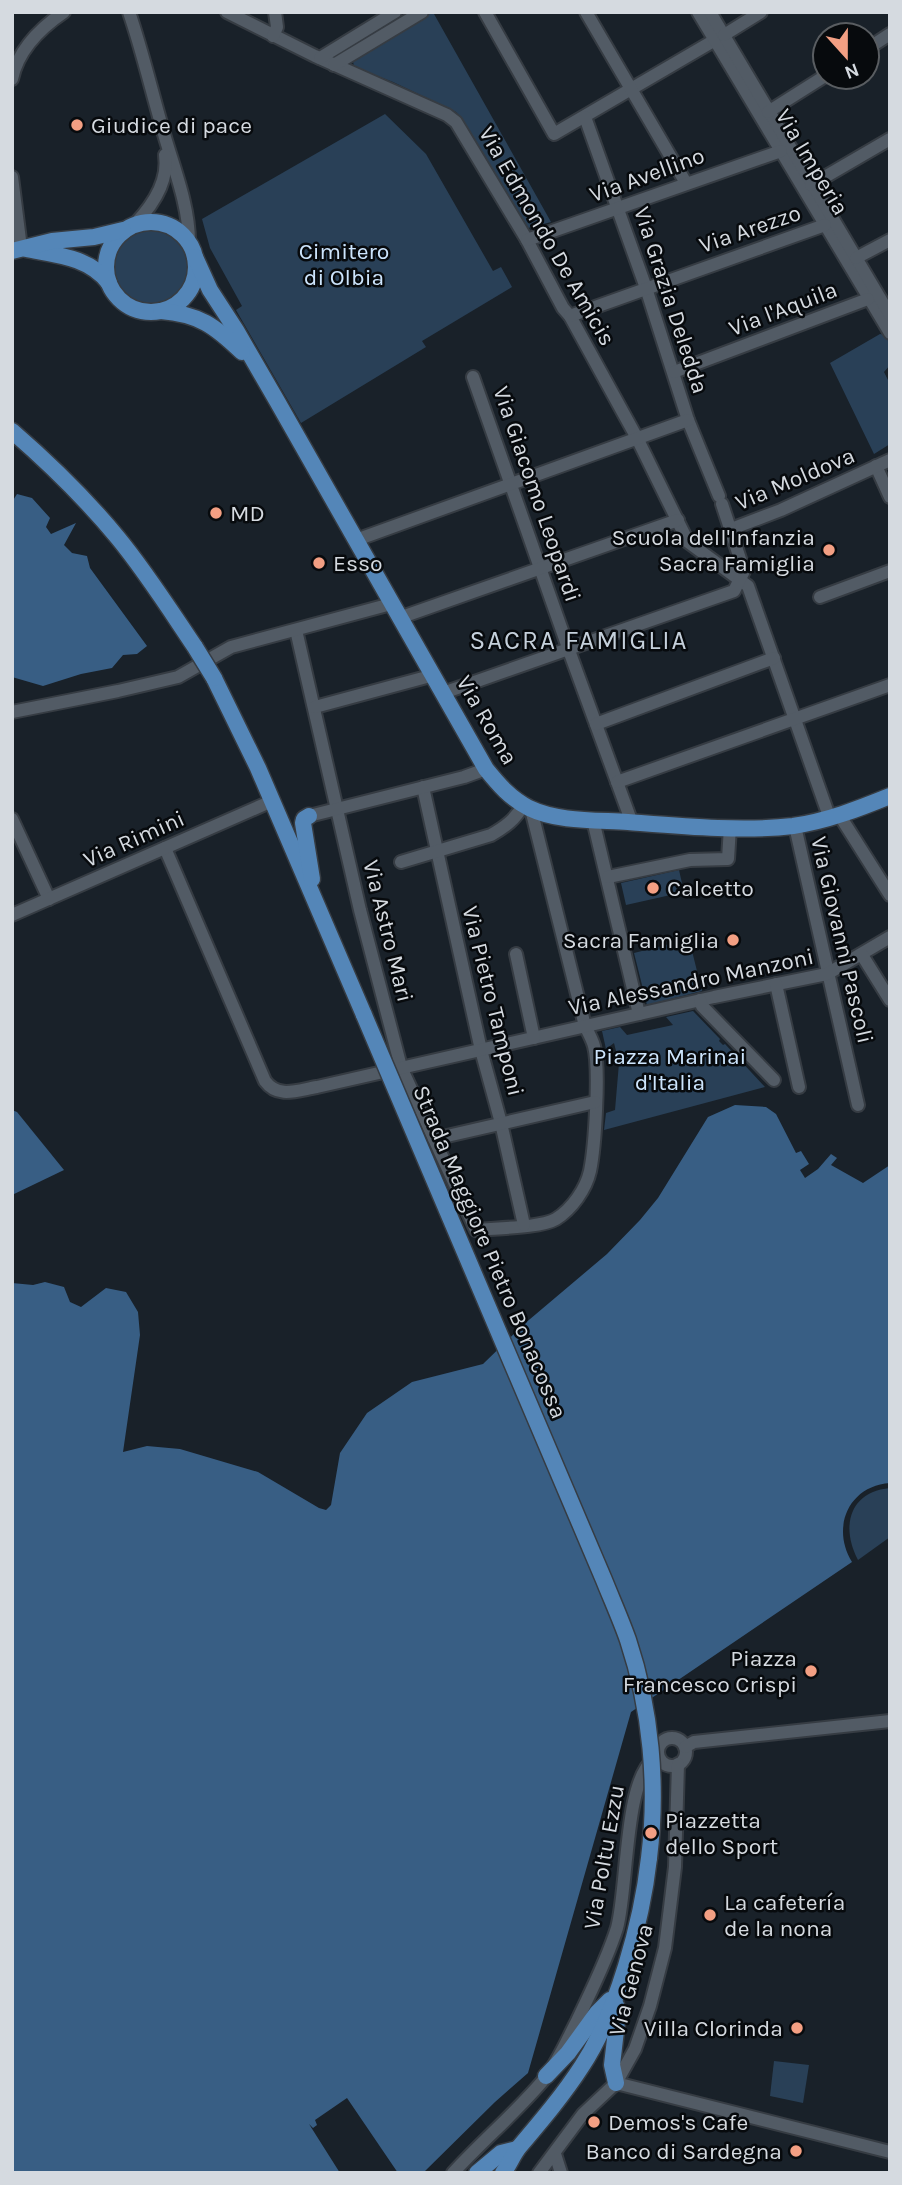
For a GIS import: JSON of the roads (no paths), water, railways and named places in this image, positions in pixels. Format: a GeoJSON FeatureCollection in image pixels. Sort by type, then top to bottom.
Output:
{"type":"FeatureCollection","features":[{"type":"Feature","properties":{"kind":"main road"},"geometry":{"type":"LineString","coordinates":[[15,248],[108,235],[130,227],[159,222],[171,226],[181,233],[192,250],[209,290],[236,330],[254,364]]}},
{"type":"Feature","properties":{"kind":"main road"},"geometry":{"type":"LineString","coordinates":[[109,283],[106,268],[108,254],[115,240],[130,227]]}},
{"type":"Feature","properties":{"kind":"main road"},"geometry":{"type":"LineString","coordinates":[[15,248],[71,258],[88,264],[100,272],[123,303],[146,312],[159,311],[193,317],[218,329],[254,364]]}},
{"type":"Feature","properties":{"kind":"main road"},"geometry":{"type":"LineString","coordinates":[[159,311],[180,301],[194,281],[196,269],[192,250]]}},
{"type":"Feature","properties":{"kind":"main road","name":"Via Roma"},"geometry":{"type":"LineString","coordinates":[[254,364],[486,769],[504,792],[527,807],[551,816],[769,828],[795,826],[835,817],[890,796]]}},
{"type":"Feature","properties":{"kind":"main road","name":"Strada Maggiore Pietro Bonacossa"},"geometry":{"type":"LineString","coordinates":[[12,431],[75,490],[118,538],[158,591],[214,678],[272,801],[628,1641],[641,1689],[653,1781],[652,1835],[639,1919],[615,1996],[584,2064],[545,2119],[517,2148],[503,2173]]}},
{"type":"Feature","properties":{"kind":"main road"},"geometry":{"type":"LineString","coordinates":[[309,816],[304,819],[303,824],[317,906]]}},
{"type":"Feature","properties":{"kind":"main road"},"geometry":{"type":"LineString","coordinates":[[546,2076],[568,2053],[597,2013],[615,1996]]}},
{"type":"Feature","properties":{"kind":"main road"},"geometry":{"type":"LineString","coordinates":[[615,1996],[618,2013],[612,2065],[616,2083]]}},
{"type":"Feature","properties":{"kind":"main road","name":"Strada Maggiore Pietro Bonacossa"},"geometry":{"type":"LineString","coordinates":[[477,2173],[501,2153],[517,2148]]}},
{"type":"Feature","properties":{"kind":"street"},"geometry":{"type":"LineString","coordinates":[[12,79],[18,49],[64,12]]}},
{"type":"Feature","properties":{"kind":"street"},"geometry":{"type":"LineString","coordinates":[[129,12],[184,205],[192,250]]}},
{"type":"Feature","properties":{"kind":"street","name":"Via Edmondo De Amicis"},"geometry":{"type":"LineString","coordinates":[[227,12],[334,65],[447,115],[456,122],[570,316],[637,438],[688,542],[739,579]]}},
{"type":"Feature","properties":{"kind":"street"},"geometry":{"type":"LineString","coordinates":[[273,36],[277,27],[275,12]]}},
{"type":"Feature","properties":{"kind":"street"},"geometry":{"type":"LineString","coordinates":[[320,58],[377,17],[395,12]]}},
{"type":"Feature","properties":{"kind":"street"},"geometry":{"type":"LineString","coordinates":[[334,65],[422,12]]}},
{"type":"Feature","properties":{"kind":"street"},"geometry":{"type":"LineString","coordinates":[[485,12],[554,134],[761,12]]}},
{"type":"Feature","properties":{"kind":"street"},"geometry":{"type":"LineString","coordinates":[[586,12],[686,183]]}},
{"type":"Feature","properties":{"kind":"street","name":"Via Imperia"},"geometry":{"type":"LineString","coordinates":[[698,12],[720,38],[768,112],[890,315]]}},
{"type":"Feature","properties":{"kind":"street","name":"Via Imperia"},"geometry":{"type":"LineString","coordinates":[[710,12],[720,38],[780,150],[890,333]]}},
{"type":"Feature","properties":{"kind":"street"},"geometry":{"type":"LineString","coordinates":[[377,17],[387,33]]}},
{"type":"Feature","properties":{"kind":"street"},"geometry":{"type":"LineString","coordinates":[[768,112],[811,85]]}},
{"type":"Feature","properties":{"kind":"street","name":"Via Grazia Deledda"},"geometry":{"type":"LineString","coordinates":[[585,117],[646,288],[688,421],[731,529],[744,570],[739,579],[748,586],[795,717],[835,817],[890,895]]}},
{"type":"Feature","properties":{"kind":"street"},"geometry":{"type":"LineString","coordinates":[[130,227],[155,200],[162,182],[166,162],[161,127]]}},
{"type":"Feature","properties":{"kind":"street"},"geometry":{"type":"LineString","coordinates":[[811,186],[890,139]]}},
{"type":"Feature","properties":{"kind":"street","name":"Via Avellino"},"geometry":{"type":"LineString","coordinates":[[527,240],[780,150]]}},
{"type":"Feature","properties":{"kind":"street"},"geometry":{"type":"LineString","coordinates":[[12,177],[15,248]]}},
{"type":"Feature","properties":{"kind":"street","name":"Via Arezzo"},"geometry":{"type":"LineString","coordinates":[[570,316],[825,225]]}},
{"type":"Feature","properties":{"kind":"street"},"geometry":{"type":"LineString","coordinates":[[856,258],[890,240]]}},
{"type":"Feature","properties":{"kind":"street","name":"Via l'Aquila"},"geometry":{"type":"LineString","coordinates":[[674,372],[868,299]]}},
{"type":"Feature","properties":{"kind":"street","name":"Via Giacomo Leopardi"},"geometry":{"type":"LineString","coordinates":[[473,377],[632,822]]}},
{"type":"Feature","properties":{"kind":"street"},"geometry":{"type":"LineString","coordinates":[[356,540],[688,421]]}},
{"type":"Feature","properties":{"kind":"street","name":"Via Moldova"},"geometry":{"type":"LineString","coordinates":[[731,529],[781,510],[889,460]]}},
{"type":"Feature","properties":{"kind":"street"},"geometry":{"type":"LineString","coordinates":[[876,466],[890,497]]}},
{"type":"Feature","properties":{"kind":"street"},"geometry":{"type":"LineString","coordinates":[[12,712],[178,677],[230,647],[296,630],[395,611],[541,568],[678,520]]}},
{"type":"Feature","properties":{"kind":"street"},"geometry":{"type":"LineString","coordinates":[[820,597],[890,572]]}},
{"type":"Feature","properties":{"kind":"street"},"geometry":{"type":"LineString","coordinates":[[443,694],[734,592],[739,579]]}},
{"type":"Feature","properties":{"kind":"street","name":"Via Astro Mari"},"geometry":{"type":"LineString","coordinates":[[296,630],[364,923],[401,1067],[476,1230],[524,1226]]}},
{"type":"Feature","properties":{"kind":"street"},"geometry":{"type":"LineString","coordinates":[[596,724],[774,658]]}},
{"type":"Feature","properties":{"kind":"street"},"geometry":{"type":"LineString","coordinates":[[315,706],[434,675]]}},
{"type":"Feature","properties":{"kind":"street"},"geometry":{"type":"LineString","coordinates":[[617,782],[890,684]]}},
{"type":"Feature","properties":{"kind":"street"},"geometry":{"type":"LineString","coordinates":[[309,816],[486,769]]}},
{"type":"Feature","properties":{"kind":"street","name":"Via Pietro Tamponi"},"geometry":{"type":"LineString","coordinates":[[423,787],[481,1050],[524,1226]]}},
{"type":"Feature","properties":{"kind":"street","name":"Via Rimini"},"geometry":{"type":"LineString","coordinates":[[12,915],[272,801]]}},
{"type":"Feature","properties":{"kind":"street"},"geometry":{"type":"LineString","coordinates":[[401,862],[491,835],[504,828],[527,807],[585,1026],[594,1046],[595,1102],[590,1171],[582,1190],[568,1209],[555,1220],[524,1226]]}},
{"type":"Feature","properties":{"kind":"street"},"geometry":{"type":"LineString","coordinates":[[12,819],[49,899]]}},
{"type":"Feature","properties":{"kind":"street"},"geometry":{"type":"LineString","coordinates":[[593,820],[639,1014]]}},
{"type":"Feature","properties":{"kind":"street","name":"Via Giovanni Pascoli"},"geometry":{"type":"LineString","coordinates":[[795,826],[858,1105]]}},
{"type":"Feature","properties":{"kind":"street"},"geometry":{"type":"LineString","coordinates":[[608,877],[690,860],[728,859],[730,827]]}},
{"type":"Feature","properties":{"kind":"street","name":"Via Alessandro Manzoni"},"geometry":{"type":"LineString","coordinates":[[164,848],[268,1087],[276,1092],[286,1093],[827,974],[890,937]]}},
{"type":"Feature","properties":{"kind":"street"},"geometry":{"type":"LineString","coordinates":[[516,954],[534,1038]]}},
{"type":"Feature","properties":{"kind":"street"},"geometry":{"type":"LineString","coordinates":[[862,955],[890,1000]]}},
{"type":"Feature","properties":{"kind":"street"},"geometry":{"type":"LineString","coordinates":[[776,984],[799,1087]]}},
{"type":"Feature","properties":{"kind":"street"},"geometry":{"type":"LineString","coordinates":[[700,1000],[702,1006],[774,1080]]}},
{"type":"Feature","properties":{"kind":"street"},"geometry":{"type":"LineString","coordinates":[[434,1139],[595,1102]]}},
{"type":"Feature","properties":{"kind":"street"},"geometry":{"type":"LineString","coordinates":[[871,1722],[890,1711]]}},
{"type":"Feature","properties":{"kind":"street"},"geometry":{"type":"LineString","coordinates":[[685,1747],[694,1742],[890,1721]]}},
{"type":"Feature","properties":{"kind":"street"},"geometry":{"type":"LineString","coordinates":[[669,1738],[678,1739],[685,1747],[684,1758],[678,1764],[669,1765],[659,1756],[659,1747],[669,1738]]}},
{"type":"Feature","properties":{"kind":"street","name":"Via Poltu Ezzu"},"geometry":{"type":"LineString","coordinates":[[453,2173],[546,2076],[563,2049],[599,1974],[616,1928],[624,1895],[629,1834],[637,1784],[647,1764],[659,1756]]}},
{"type":"Feature","properties":{"kind":"street","name":"Via Genova"},"geometry":{"type":"LineString","coordinates":[[539,2173],[583,2114],[616,2083],[635,2049],[650,2006],[665,1948],[675,1867],[678,1764]]}},
{"type":"Feature","properties":{"kind":"street"},"geometry":{"type":"LineString","coordinates":[[616,2083],[890,2152]]}},
{"type":"Feature","properties":{"kind":"street"},"geometry":{"type":"LineString","coordinates":[[555,2154],[561,2173]]}},
{"type":"Feature","properties":{"kind":"place","name":"Giudice di pace"},"geometry":{"type":"Point","coordinates":[77,125]}},
{"type":"Feature","properties":{"kind":"place","name":"MD"},"geometry":{"type":"Point","coordinates":[216,513]}},
{"type":"Feature","properties":{"kind":"place","name":"Scuola dell'Infanzia Sacra Famiglia"},"geometry":{"type":"Point","coordinates":[829,550]}},
{"type":"Feature","properties":{"kind":"place","name":"Esso"},"geometry":{"type":"Point","coordinates":[319,563]}},
{"type":"Feature","properties":{"kind":"place","name":"Calcetto"},"geometry":{"type":"Point","coordinates":[653,888]}},
{"type":"Feature","properties":{"kind":"place","name":"Sacra Famiglia"},"geometry":{"type":"Point","coordinates":[733,940]}},
{"type":"Feature","properties":{"kind":"place","name":"Piazza Francesco Crispi"},"geometry":{"type":"Point","coordinates":[811,1671]}},
{"type":"Feature","properties":{"kind":"place","name":"Piazzetta dello Sport"},"geometry":{"type":"Point","coordinates":[651,1833]}},
{"type":"Feature","properties":{"kind":"place","name":"La cafetería de la nona"},"geometry":{"type":"Point","coordinates":[710,1915]}},
{"type":"Feature","properties":{"kind":"place","name":"Villa Clorinda"},"geometry":{"type":"Point","coordinates":[797,2028]}},
{"type":"Feature","properties":{"kind":"place","name":"Demos's Cafe"},"geometry":{"type":"Point","coordinates":[594,2122]}},
{"type":"Feature","properties":{"kind":"place","name":"Banco di Sardegna"},"geometry":{"type":"Point","coordinates":[796,2151]}},
{"type":"Feature","properties":{"kind":"district","name":"SACRA FAMIGLIA"},"geometry":{"type":"Point","coordinates":[579,640]}},
{"type":"Feature","properties":{"kind":"park label","name":"Cimitero di Olbia"},"geometry":{"type":"Point","coordinates":[344,264]}},
{"type":"Feature","properties":{"kind":"park label","name":"Piazza Marinai d'Italia"},"geometry":{"type":"Point","coordinates":[670,1069]}}]}
